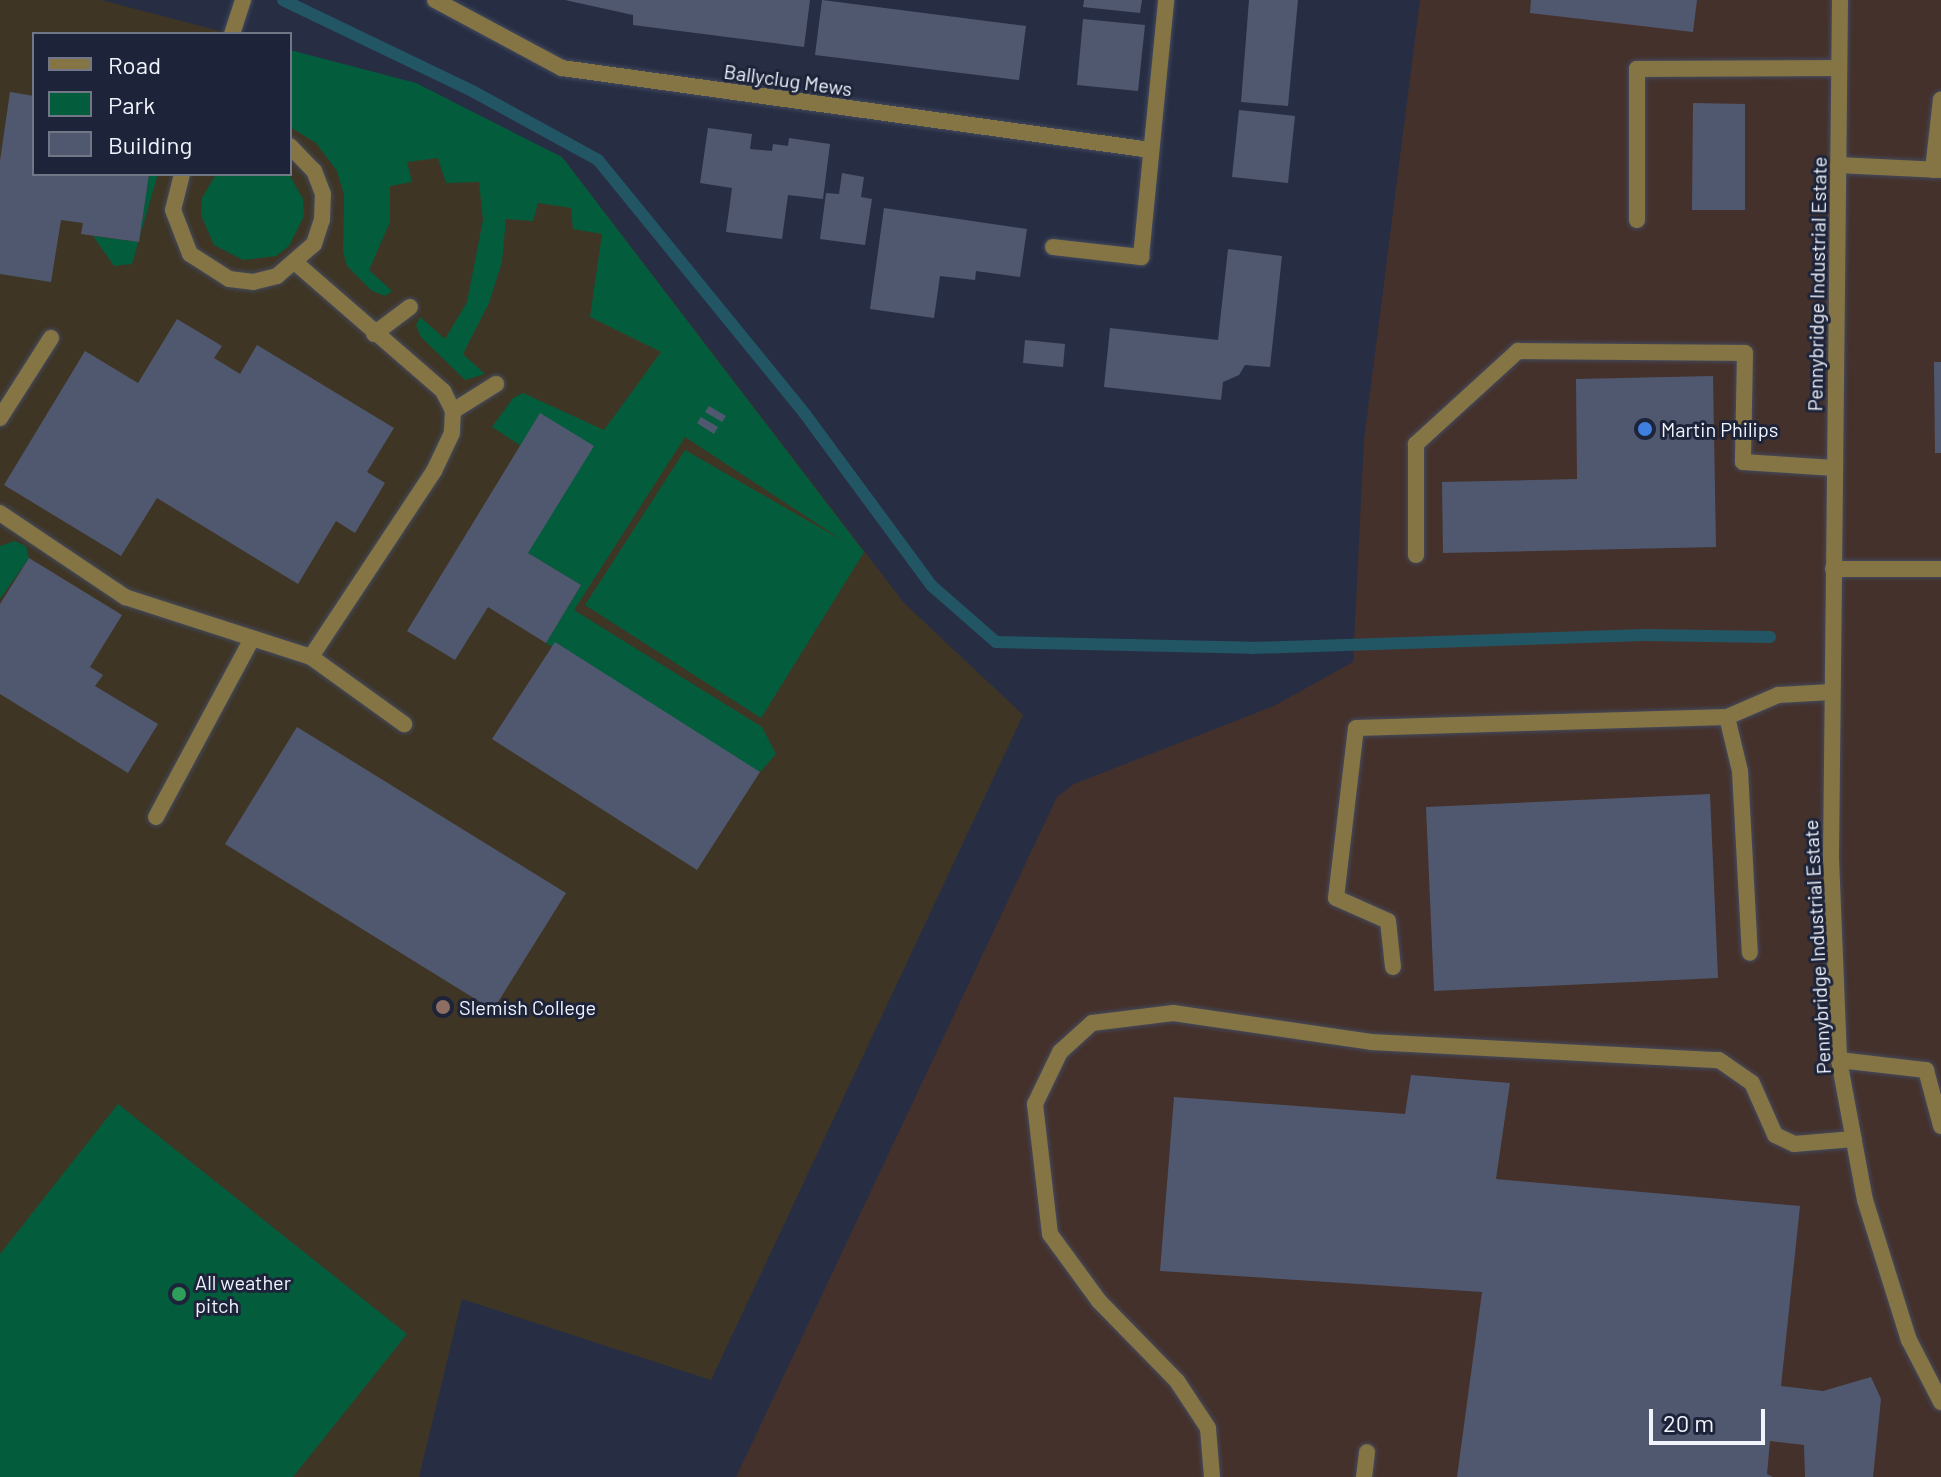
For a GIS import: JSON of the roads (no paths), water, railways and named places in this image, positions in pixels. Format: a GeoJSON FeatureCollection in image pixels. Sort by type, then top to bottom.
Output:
{"type":"FeatureCollection","features":[{"type":"Feature","properties":{"kind":"street"},"geometry":{"type":"LineString","coordinates":[[233,32],[243,0]]}},
{"type":"Feature","properties":{"kind":"street","name":"Ballyclug Mews"},"geometry":{"type":"LineString","coordinates":[[435,0],[562,68],[1151,150]]}},
{"type":"Feature","properties":{"kind":"street"},"geometry":{"type":"LineString","coordinates":[[1053,247],[1141,257],[1166,0]]}},
{"type":"Feature","properties":{"kind":"street","name":"Pennybridge Industrial Estate"},"geometry":{"type":"LineString","coordinates":[[1840,0],[1831,858],[1839,1060],[1865,1200],[1909,1340],[1941,1402]]}},
{"type":"Feature","properties":{"kind":"street"},"geometry":{"type":"LineString","coordinates":[[1637,220],[1637,69],[1838,68]]}},
{"type":"Feature","properties":{"kind":"street"},"geometry":{"type":"LineString","coordinates":[[1838,165],[1937,170],[1941,99]]}},
{"type":"Feature","properties":{"kind":"street"},"geometry":{"type":"LineString","coordinates":[[182,176],[173,210],[178,233],[190,254],[208,269],[253,282],[297,264],[314,244],[322,220],[323,194],[314,171],[292,148]]}},
{"type":"Feature","properties":{"kind":"street"},"geometry":{"type":"LineString","coordinates":[[297,264],[443,391],[453,411],[452,433],[434,471],[311,657]]}},
{"type":"Feature","properties":{"kind":"street"},"geometry":{"type":"LineString","coordinates":[[374,334],[410,307]]}},
{"type":"Feature","properties":{"kind":"street"},"geometry":{"type":"LineString","coordinates":[[0,418],[51,338]]}},
{"type":"Feature","properties":{"kind":"street"},"geometry":{"type":"LineString","coordinates":[[1416,555],[1416,444],[1518,351],[1745,353],[1743,462],[1834,468]]}},
{"type":"Feature","properties":{"kind":"street"},"geometry":{"type":"LineString","coordinates":[[453,411],[496,384]]}},
{"type":"Feature","properties":{"kind":"street"},"geometry":{"type":"LineString","coordinates":[[0,513],[125,597],[311,657],[404,724]]}},
{"type":"Feature","properties":{"kind":"street"},"geometry":{"type":"LineString","coordinates":[[1833,569],[1941,569]]}},
{"type":"Feature","properties":{"kind":"street"},"geometry":{"type":"LineString","coordinates":[[156,817],[252,639]]}},
{"type":"Feature","properties":{"kind":"street"},"geometry":{"type":"LineString","coordinates":[[1393,967],[1388,921],[1336,898],[1356,728],[1727,717],[1778,695],[1832,692]]}},
{"type":"Feature","properties":{"kind":"street"},"geometry":{"type":"LineString","coordinates":[[1727,717],[1740,771],[1750,953]]}},
{"type":"Feature","properties":{"kind":"street"},"geometry":{"type":"LineString","coordinates":[[1212,1477],[1208,1428],[1177,1381],[1099,1301],[1050,1234],[1035,1104],[1060,1052],[1092,1023],[1173,1013],[1371,1042],[1719,1060],[1752,1083],[1775,1135],[1794,1144],[1854,1139]]}},
{"type":"Feature","properties":{"kind":"street"},"geometry":{"type":"LineString","coordinates":[[1839,1060],[1926,1070],[1941,1126]]}},
{"type":"Feature","properties":{"kind":"street"},"geometry":{"type":"LineString","coordinates":[[1364,1477],[1367,1452]]}},
{"type":"Feature","properties":{"kind":"waterway"},"geometry":{"type":"LineString","coordinates":[[283,0],[474,92],[598,160],[805,414],[932,586],[996,642],[1252,648],[1645,635],[1770,637]]}},
{"type":"Feature","properties":{"kind":"place","name":"Martin Philips"},"geometry":{"type":"Point","coordinates":[1645,429]}},
{"type":"Feature","properties":{"kind":"place","name":"Slemish College"},"geometry":{"type":"Point","coordinates":[443,1007]}},
{"type":"Feature","properties":{"kind":"place","name":"All weather pitch"},"geometry":{"type":"Point","coordinates":[179,1294]}}]}
